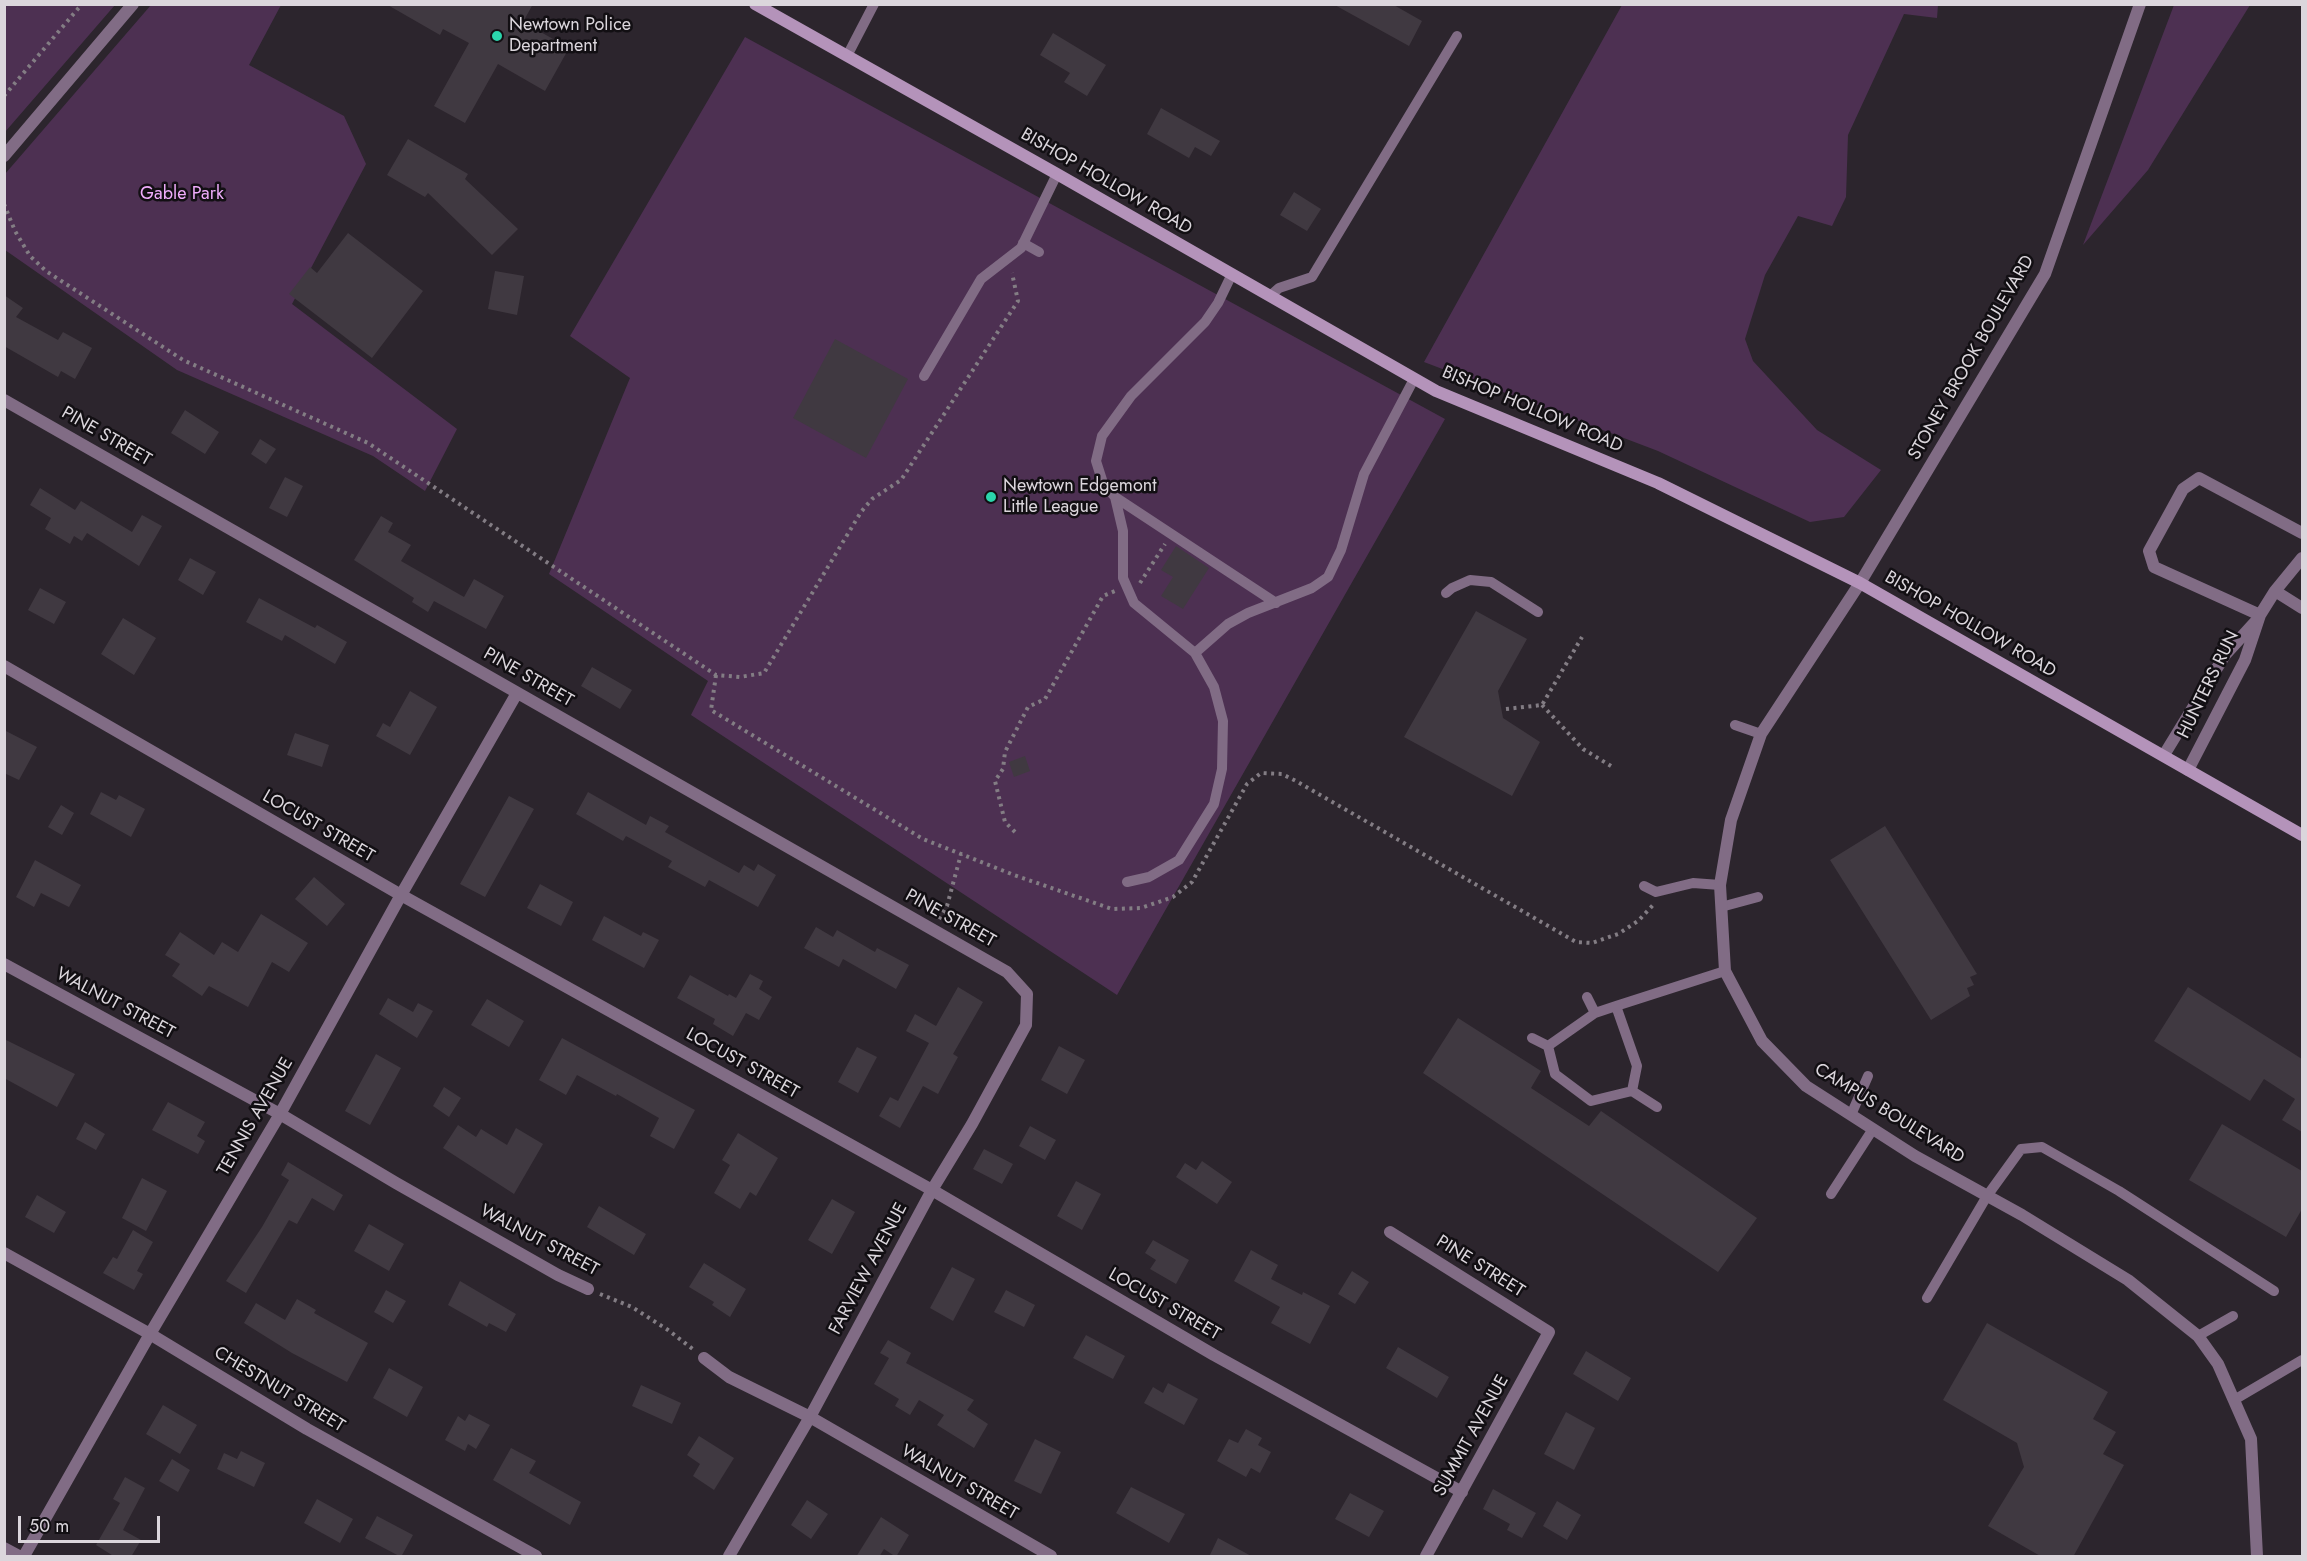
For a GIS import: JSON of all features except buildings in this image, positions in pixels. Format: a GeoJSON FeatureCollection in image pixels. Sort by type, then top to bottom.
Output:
{"type":"FeatureCollection","features":[{"type":"Feature","properties":{"kind":"street"},"geometry":{"type":"LineString","coordinates":[[4,156],[133,4]]}},
{"type":"Feature","properties":{"kind":"street","name":"BISHOP HOLLOW ROAD"},"geometry":{"type":"LineString","coordinates":[[754,4],[1436,391],[1658,483],[1860,583],[2302,836]]}},
{"type":"Feature","properties":{"kind":"street","name":"STONEY BROOK BOULEVARD"},"geometry":{"type":"LineString","coordinates":[[1860,583],[2045,274],[2140,4]]}},
{"type":"Feature","properties":{"kind":"street","name":"PINE STREET"},"geometry":{"type":"LineString","coordinates":[[4,400],[1008,972],[1027,994]]}},
{"type":"Feature","properties":{"kind":"street","name":"HUNTERS RUN"},"geometry":{"type":"LineString","coordinates":[[2260,615],[2154,567],[2149,551],[2183,489],[2199,478],[2302,533]]}},
{"type":"Feature","properties":{"kind":"street","name":"HUNTERS RUN"},"geometry":{"type":"LineString","coordinates":[[2164,755],[2225,655],[2260,615],[2275,591],[2302,558]]}},
{"type":"Feature","properties":{"kind":"street","name":"CAMPUS BOULEVARD"},"geometry":{"type":"LineString","coordinates":[[1860,583],[1761,734],[1731,820],[1720,885],[1725,971],[1762,1041],[1806,1086],[1915,1156],[2128,1280],[2198,1336],[2218,1364],[2251,1440],[2257,1557]]}},
{"type":"Feature","properties":{"kind":"street"},"geometry":{"type":"LineString","coordinates":[[2275,591],[2302,608]]}},
{"type":"Feature","properties":{"kind":"street","name":"HUNTERS RUN"},"geometry":{"type":"LineString","coordinates":[[2188,770],[2245,660],[2260,615]]}},
{"type":"Feature","properties":{"kind":"street","name":"LOCUST STREET"},"geometry":{"type":"LineString","coordinates":[[4,666],[401,896],[932,1191],[1215,1355],[1462,1492]]}},
{"type":"Feature","properties":{"kind":"street","name":"TENNIS AVENUE"},"geometry":{"type":"LineString","coordinates":[[24,1557],[150,1334],[280,1114],[517,693]]}},
{"type":"Feature","properties":{"kind":"street","name":"WALNUT STREET"},"geometry":{"type":"LineString","coordinates":[[4,964],[280,1114],[396,1183],[558,1275],[588,1289]]}},
{"type":"Feature","properties":{"kind":"street","name":"FARVIEW AVENUE"},"geometry":{"type":"LineString","coordinates":[[729,1557],[810,1417],[932,1191],[972,1124],[1026,1024],[1027,994]]}},
{"type":"Feature","properties":{"kind":"street","name":"PINE STREET"},"geometry":{"type":"LineString","coordinates":[[1390,1232],[1550,1332]]}},
{"type":"Feature","properties":{"kind":"street","name":"CHESTNUT STREET"},"geometry":{"type":"LineString","coordinates":[[4,1253],[150,1334],[307,1429],[536,1557]]}},
{"type":"Feature","properties":{"kind":"street","name":"SUMMIT AVENUE"},"geometry":{"type":"LineString","coordinates":[[1426,1557],[1550,1332]]}},
{"type":"Feature","properties":{"kind":"street","name":"WALNUT STREET"},"geometry":{"type":"LineString","coordinates":[[704,1358],[729,1377],[810,1417],[1051,1557]]}},
{"type":"Feature","properties":{"kind":"street"},"geometry":{"type":"LineString","coordinates":[[4,1548],[19,1557]]}},
{"type":"Feature","properties":{"kind":"lane"},"geometry":{"type":"LineString","coordinates":[[847,56],[874,4]]}},
{"type":"Feature","properties":{"kind":"lane"},"geometry":{"type":"LineString","coordinates":[[1270,296],[1279,288],[1312,277],[1457,36]]}},
{"type":"Feature","properties":{"kind":"lane"},"geometry":{"type":"LineString","coordinates":[[924,376],[976,276],[1021,248],[1056,174]]}},
{"type":"Feature","properties":{"kind":"lane"},"geometry":{"type":"LineString","coordinates":[[1023,243],[1039,252]]}},
{"type":"Feature","properties":{"kind":"lane"},"geometry":{"type":"LineString","coordinates":[[1232,274],[1218,303],[1204,322],[1131,396],[1102,436],[1096,461],[1103,483],[1115,497],[1276,603]]}},
{"type":"Feature","properties":{"kind":"lane"},"geometry":{"type":"LineString","coordinates":[[1195,653],[1228,624],[1248,613],[1312,588],[1328,577],[1341,550],[1365,474],[1414,379]]}},
{"type":"Feature","properties":{"kind":"lane"},"geometry":{"type":"LineString","coordinates":[[1115,497],[1124,531],[1124,578],[1134,603],[1195,653],[1214,687],[1223,721],[1222,769],[1214,804],[1179,860],[1149,877],[1127,882]]}},
{"type":"Feature","properties":{"kind":"lane"},"geometry":{"type":"LineString","coordinates":[[1446,593],[1470,580],[1491,582],[1538,612]]}},
{"type":"Feature","properties":{"kind":"lane"},"geometry":{"type":"LineString","coordinates":[[1735,725],[1761,734]]}},
{"type":"Feature","properties":{"kind":"lane"},"geometry":{"type":"LineString","coordinates":[[1644,886],[1656,892],[1693,883],[1720,885]]}},
{"type":"Feature","properties":{"kind":"lane"},"geometry":{"type":"LineString","coordinates":[[1721,907],[1758,897]]}},
{"type":"Feature","properties":{"kind":"lane"},"geometry":{"type":"LineString","coordinates":[[1548,1046],[1595,1013],[1725,971]]}},
{"type":"Feature","properties":{"kind":"lane"},"geometry":{"type":"LineString","coordinates":[[1587,997],[1595,1013]]}},
{"type":"Feature","properties":{"kind":"lane"},"geometry":{"type":"LineString","coordinates":[[1616,1006],[1637,1066],[1632,1091]]}},
{"type":"Feature","properties":{"kind":"lane"},"geometry":{"type":"LineString","coordinates":[[1532,1038],[1548,1046],[1555,1074],[1591,1101],[1632,1091],[1657,1107]]}},
{"type":"Feature","properties":{"kind":"lane"},"geometry":{"type":"LineString","coordinates":[[1851,1115],[1868,1076]]}},
{"type":"Feature","properties":{"kind":"lane"},"geometry":{"type":"LineString","coordinates":[[1831,1194],[1873,1129]]}},
{"type":"Feature","properties":{"kind":"lane"},"geometry":{"type":"LineString","coordinates":[[1927,1298],[1987,1196],[2021,1149],[2042,1147],[2119,1191],[2274,1291]]}},
{"type":"Feature","properties":{"kind":"lane"},"geometry":{"type":"LineString","coordinates":[[2198,1336],[2233,1316]]}},
{"type":"Feature","properties":{"kind":"lane"},"geometry":{"type":"LineString","coordinates":[[2234,1400],[2302,1360]]}},
{"type":"Feature","properties":{"kind":"path"},"geometry":{"type":"LineString","coordinates":[[4,96],[81,4]]}},
{"type":"Feature","properties":{"kind":"path"},"geometry":{"type":"LineString","coordinates":[[4,204],[15,231],[30,256],[46,271],[183,360],[368,443],[716,675],[740,677],[764,673],[861,512],[872,498],[901,480],[1018,301],[1009,257]]}},
{"type":"Feature","properties":{"kind":"path"},"geometry":{"type":"LineString","coordinates":[[1015,832],[1005,822],[995,781],[1002,769],[1005,752],[1028,707],[1045,699],[1103,596],[1140,583],[1172,534]]}},
{"type":"Feature","properties":{"kind":"path"},"geometry":{"type":"LineString","coordinates":[[1542,705],[1582,637]]}},
{"type":"Feature","properties":{"kind":"path"},"geometry":{"type":"LineString","coordinates":[[1506,709],[1542,705]]}},
{"type":"Feature","properties":{"kind":"path"},"geometry":{"type":"LineString","coordinates":[[1542,705],[1583,749],[1611,765]]}},
{"type":"Feature","properties":{"kind":"path"},"geometry":{"type":"LineString","coordinates":[[933,930],[947,906],[960,854]]}},
{"type":"Feature","properties":{"kind":"path","name":"WALNUT STREET"},"geometry":{"type":"LineString","coordinates":[[588,1289],[632,1307],[668,1330],[704,1358]]}},
{"type":"Feature","properties":{"kind":"green space"},"geometry":{"type":"Polygon","coordinates":[[[4,5],[115,5],[5,132],[4,5]]]}},
{"type":"Feature","properties":{"kind":"green space","name":"Gable Park"},"geometry":{"type":"Polygon","coordinates":[[[151,5],[281,5],[249,65],[344,116],[366,164],[292,304],[457,429],[425,491],[373,456],[177,370],[5,250],[5,174],[151,5]]]}},
{"type":"Feature","properties":{"kind":"green space"},"geometry":{"type":"Polygon","coordinates":[[[1622,5],[1938,5],[1937,18],[1904,14],[1848,135],[1846,197],[1832,226],[1798,216],[1765,275],[1745,339],[1753,361],[1817,430],[1881,470],[1844,517],[1810,522],[1658,451],[1424,362],[1622,5]]]}},
{"type":"Feature","properties":{"kind":"green space"},"geometry":{"type":"Polygon","coordinates":[[[2174,5],[2250,5],[2148,170],[2083,245],[2174,5]]]}},
{"type":"Feature","properties":{"kind":"green space","name":"Newtown Edgemont Little League"},"geometry":{"type":"Polygon","coordinates":[[[745,37],[1445,419],[1117,995],[691,715],[708,681],[549,574],[630,378],[570,336],[745,37]]]}},
{"type":"Feature","properties":{"kind":"place","name":"Newtown Police Department"},"geometry":{"type":"Point","coordinates":[497,36]}},
{"type":"Feature","properties":{"kind":"place","name":"Newtown Edgemont Little League"},"geometry":{"type":"Point","coordinates":[991,497]}}]}
